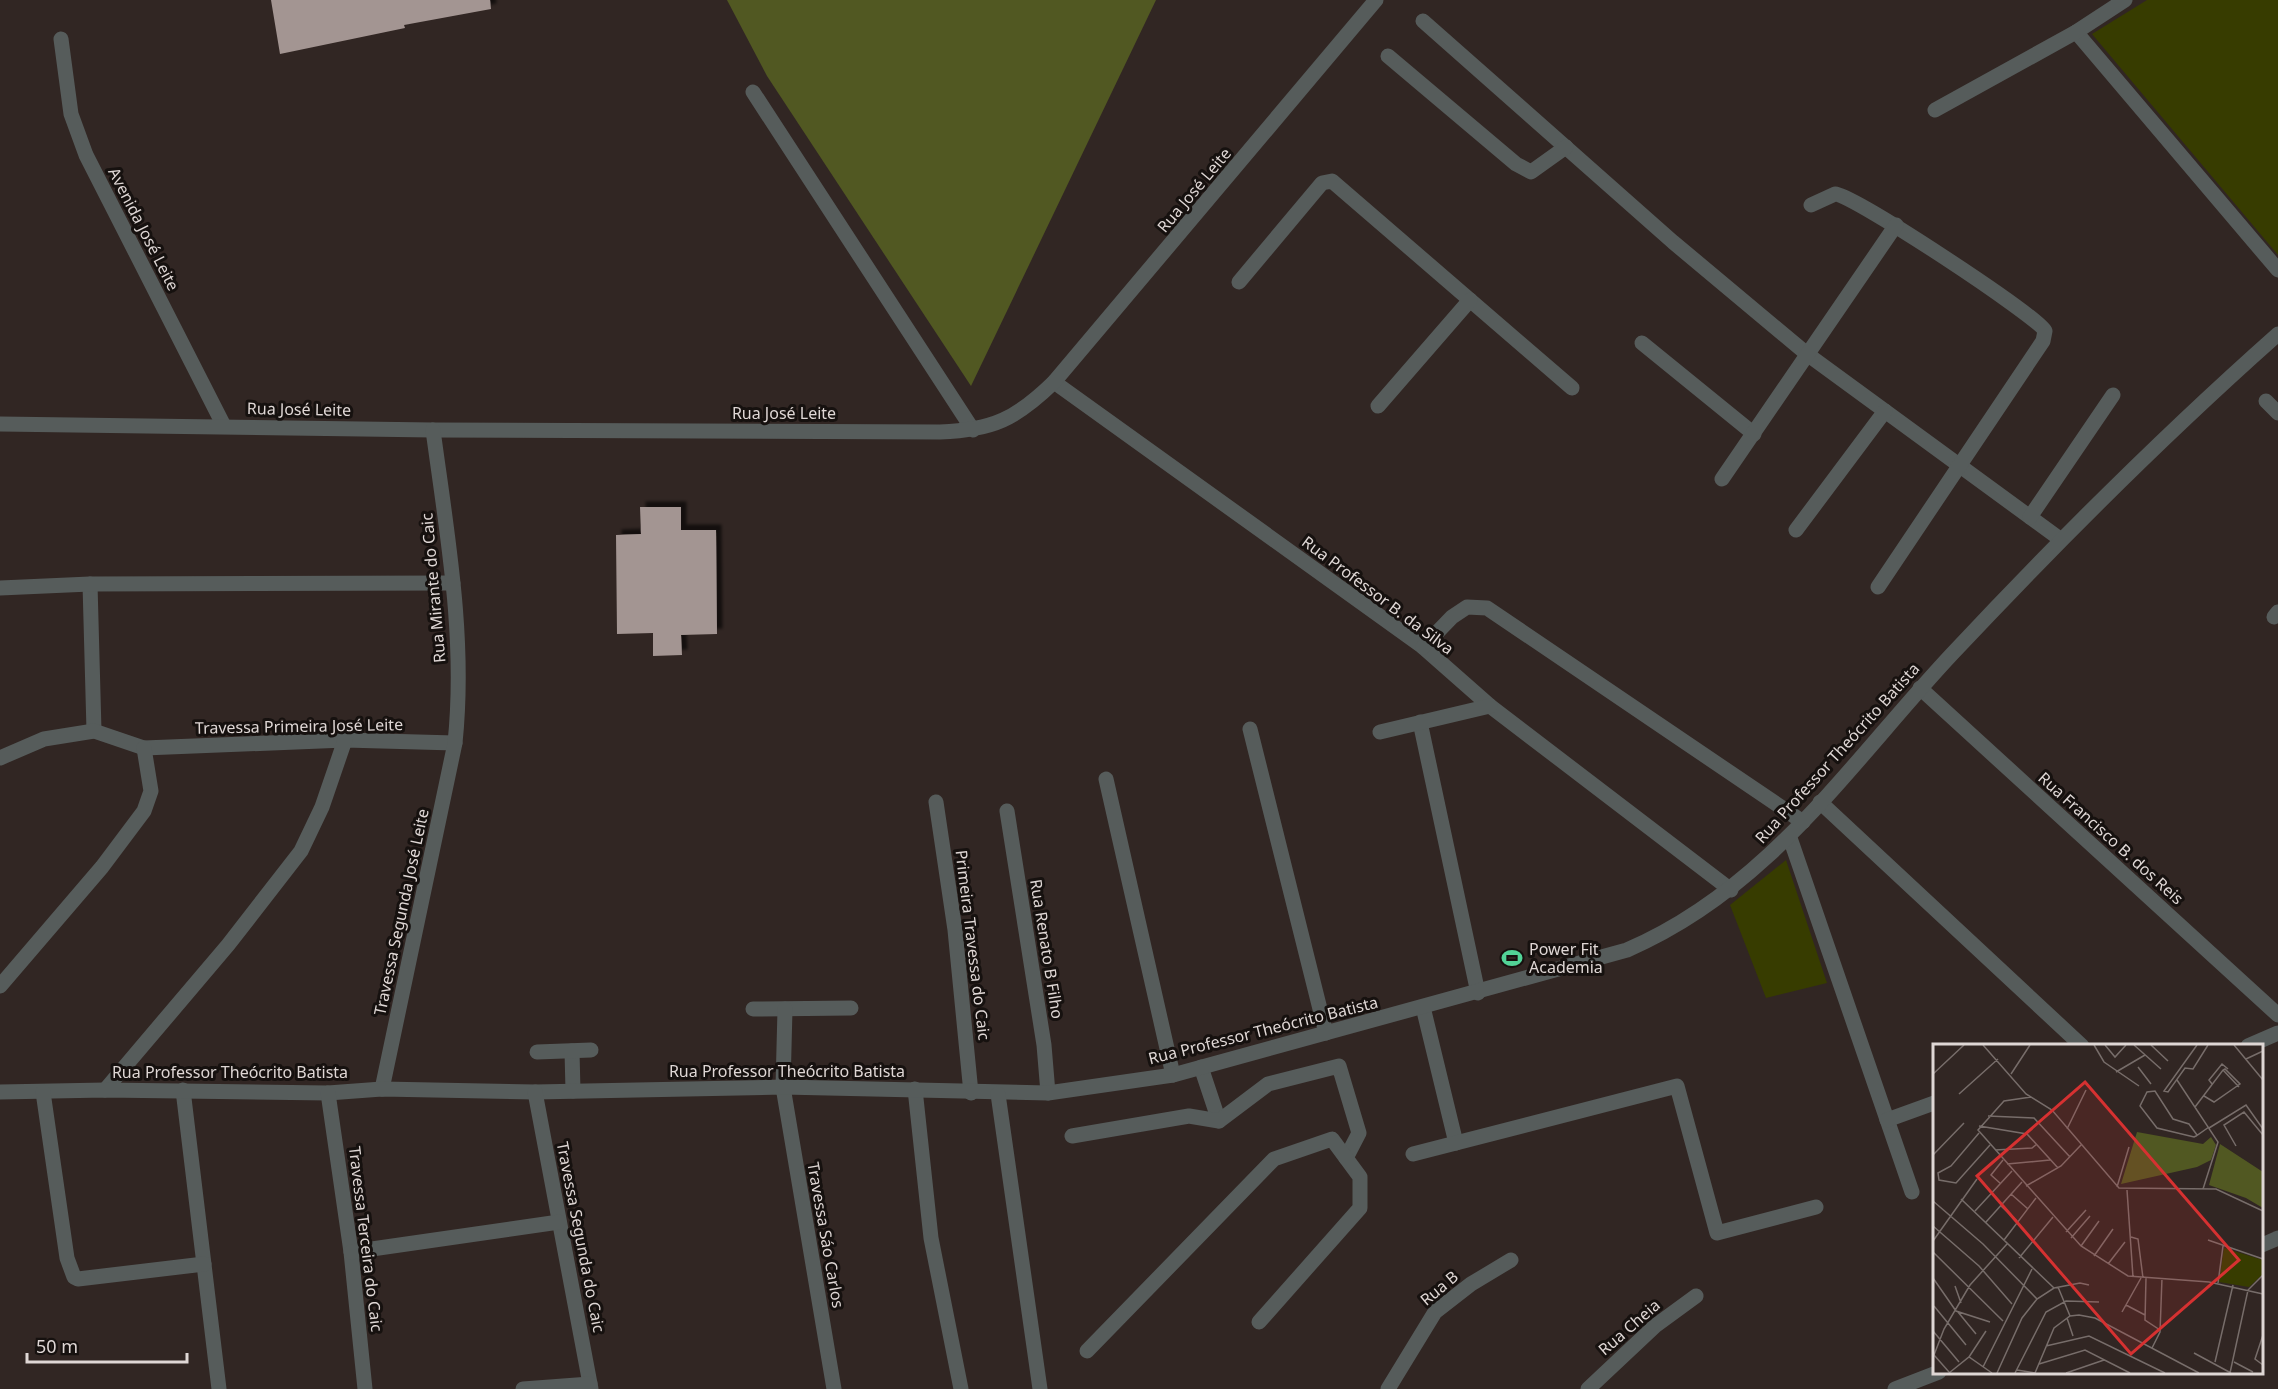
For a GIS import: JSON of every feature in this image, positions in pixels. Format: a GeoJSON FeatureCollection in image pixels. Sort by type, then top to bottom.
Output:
{"type":"FeatureCollection","features":[{"type":"Feature","properties":{"kind":"street","name":"Rua José Leite"},"geometry":{"type":"LineString","coordinates":[[0,424],[433,430],[973,430],[1013,416],[1030,406],[1054,382],[1376,0]]}},
{"type":"Feature","properties":{"kind":"street"},"geometry":{"type":"LineString","coordinates":[[1935,110],[2076,32],[2125,0]]}},
{"type":"Feature","properties":{"kind":"street"},"geometry":{"type":"LineString","coordinates":[[1424,21],[1673,242],[1807,354],[2060,539]]}},
{"type":"Feature","properties":{"kind":"street"},"geometry":{"type":"LineString","coordinates":[[2076,32],[2278,270]]}},
{"type":"Feature","properties":{"kind":"street","name":"Avenida José Leite"},"geometry":{"type":"LineString","coordinates":[[61,39],[71,114],[86,155],[224,426]]}},
{"type":"Feature","properties":{"kind":"street"},"geometry":{"type":"LineString","coordinates":[[1388,56],[1516,164],[1531,172],[1566,147]]}},
{"type":"Feature","properties":{"kind":"street"},"geometry":{"type":"LineString","coordinates":[[753,92],[973,430]]}},
{"type":"Feature","properties":{"kind":"street"},"geometry":{"type":"LineString","coordinates":[[1239,282],[1327,180],[1332,181],[1572,387]]}},
{"type":"Feature","properties":{"kind":"street"},"geometry":{"type":"LineString","coordinates":[[1811,206],[1836,194],[1842,194],[1896,225],[2045,331],[2043,341],[1878,587]]}},
{"type":"Feature","properties":{"kind":"street"},"geometry":{"type":"LineString","coordinates":[[1722,479],[1896,225]]}},
{"type":"Feature","properties":{"kind":"street"},"geometry":{"type":"LineString","coordinates":[[1378,406],[1470,300]]}},
{"type":"Feature","properties":{"kind":"street","name":"Rua Professor Theócrito Batista"},"geometry":{"type":"LineString","coordinates":[[0,1092],[183,1090],[328,1093],[382,1089],[535,1092],[783,1087],[915,1089],[998,1094],[1048,1093],[1173,1075],[1478,993],[1627,950],[1689,920],[1731,890],[1790,837],[1920,688],[2060,539],[2278,334]]}},
{"type":"Feature","properties":{"kind":"street"},"geometry":{"type":"LineString","coordinates":[[1642,343],[1754,434]]}},
{"type":"Feature","properties":{"kind":"street","name":"Rua Professor B. da Silva"},"geometry":{"type":"LineString","coordinates":[[1054,382],[1423,647],[1490,706],[1731,890]]}},
{"type":"Feature","properties":{"kind":"street"},"geometry":{"type":"LineString","coordinates":[[2030,517],[2113,395]]}},
{"type":"Feature","properties":{"kind":"street"},"geometry":{"type":"LineString","coordinates":[[2265,401],[2278,413]]}},
{"type":"Feature","properties":{"kind":"street"},"geometry":{"type":"LineString","coordinates":[[1796,530],[1885,411]]}},
{"type":"Feature","properties":{"kind":"street","name":"Rua Mirante do Caic"},"geometry":{"type":"LineString","coordinates":[[433,430],[453,583],[459,659],[459,704],[455,743]]}},
{"type":"Feature","properties":{"kind":"street"},"geometry":{"type":"LineString","coordinates":[[0,588],[90,584],[453,583]]}},
{"type":"Feature","properties":{"kind":"street"},"geometry":{"type":"LineString","coordinates":[[90,584],[94,731]]}},
{"type":"Feature","properties":{"kind":"street"},"geometry":{"type":"LineString","coordinates":[[1423,647],[1452,616],[1467,608],[1487,608],[1803,822]]}},
{"type":"Feature","properties":{"kind":"street","name":"Rua Francisco B. dos Reis"},"geometry":{"type":"LineString","coordinates":[[1920,688],[2278,1015]]}},
{"type":"Feature","properties":{"kind":"street"},"geometry":{"type":"LineString","coordinates":[[1380,732],[1490,706]]}},
{"type":"Feature","properties":{"kind":"street"},"geometry":{"type":"LineString","coordinates":[[1420,722],[1478,993]]}},
{"type":"Feature","properties":{"kind":"street"},"geometry":{"type":"LineString","coordinates":[[1250,729],[1326,1033]]}},
{"type":"Feature","properties":{"kind":"street","name":"Travessa Primeira José Leite"},"geometry":{"type":"LineString","coordinates":[[0,758],[44,739],[94,731],[144,748],[345,740],[455,743]]}},
{"type":"Feature","properties":{"kind":"street"},"geometry":{"type":"LineString","coordinates":[[105,1090],[228,945],[301,851],[322,807],[345,740]]}},
{"type":"Feature","properties":{"kind":"street","name":"Travessa Segunda José Leite"},"geometry":{"type":"LineString","coordinates":[[382,1089],[455,743]]}},
{"type":"Feature","properties":{"kind":"street"},"geometry":{"type":"LineString","coordinates":[[0,986],[102,867],[144,811],[151,791],[144,748]]}},
{"type":"Feature","properties":{"kind":"street"},"geometry":{"type":"LineString","coordinates":[[1106,779],[1173,1075]]}},
{"type":"Feature","properties":{"kind":"street","name":"Primeira Travessa do Caic"},"geometry":{"type":"LineString","coordinates":[[936,802],[955,930],[971,1093]]}},
{"type":"Feature","properties":{"kind":"street"},"geometry":{"type":"LineString","coordinates":[[1820,802],[2080,1044]]}},
{"type":"Feature","properties":{"kind":"street","name":"Rua Renato B Filho"},"geometry":{"type":"LineString","coordinates":[[1007,811],[1044,1045],[1048,1093]]}},
{"type":"Feature","properties":{"kind":"street"},"geometry":{"type":"LineString","coordinates":[[1790,837],[1912,1192]]}},
{"type":"Feature","properties":{"kind":"street"},"geometry":{"type":"LineString","coordinates":[[1423,1007],[1456,1143]]}},
{"type":"Feature","properties":{"kind":"street"},"geometry":{"type":"LineString","coordinates":[[753,1009],[851,1008]]}},
{"type":"Feature","properties":{"kind":"street","name":"Travessa Sáo Carlos"},"geometry":{"type":"LineString","coordinates":[[785,1009],[783,1087],[834,1389]]}},
{"type":"Feature","properties":{"kind":"street"},"geometry":{"type":"LineString","coordinates":[[2253,1044],[2278,1033]]}},
{"type":"Feature","properties":{"kind":"street"},"geometry":{"type":"LineString","coordinates":[[537,1052],[591,1050]]}},
{"type":"Feature","properties":{"kind":"street"},"geometry":{"type":"LineString","coordinates":[[572,1051],[573,1091]]}},
{"type":"Feature","properties":{"kind":"street"},"geometry":{"type":"LineString","coordinates":[[1072,1136],[1190,1116],[1220,1121],[1268,1084],[1339,1066],[1359,1133],[1346,1158]]}},
{"type":"Feature","properties":{"kind":"street"},"geometry":{"type":"LineString","coordinates":[[1201,1067],[1220,1121]]}},
{"type":"Feature","properties":{"kind":"street"},"geometry":{"type":"LineString","coordinates":[[1413,1154],[1677,1086],[1717,1233],[1816,1207]]}},
{"type":"Feature","properties":{"kind":"street"},"geometry":{"type":"LineString","coordinates":[[915,1089],[931,1239],[961,1389]]}},
{"type":"Feature","properties":{"kind":"street"},"geometry":{"type":"LineString","coordinates":[[183,1090],[219,1389]]}},
{"type":"Feature","properties":{"kind":"street"},"geometry":{"type":"LineString","coordinates":[[43,1092],[67,1258],[74,1277],[78,1279],[204,1264]]}},
{"type":"Feature","properties":{"kind":"street","name":"Travessa Segunda do Caic"},"geometry":{"type":"LineString","coordinates":[[535,1092],[590,1387]]}},
{"type":"Feature","properties":{"kind":"street","name":"Travessa Terceira do Caic"},"geometry":{"type":"LineString","coordinates":[[328,1093],[351,1252],[365,1389]]}},
{"type":"Feature","properties":{"kind":"street"},"geometry":{"type":"LineString","coordinates":[[998,1094],[1040,1389]]}},
{"type":"Feature","properties":{"kind":"street"},"geometry":{"type":"LineString","coordinates":[[1887,1120],[1933,1104]]}},
{"type":"Feature","properties":{"kind":"street"},"geometry":{"type":"LineString","coordinates":[[1087,1351],[1274,1159],[1332,1139],[1360,1177],[1360,1208],[1259,1323]]}},
{"type":"Feature","properties":{"kind":"street"},"geometry":{"type":"LineString","coordinates":[[351,1252],[559,1222]]}},
{"type":"Feature","properties":{"kind":"street"},"geometry":{"type":"LineString","coordinates":[[2263,1245],[2278,1239]]}},
{"type":"Feature","properties":{"kind":"street","name":"Rua B"},"geometry":{"type":"LineString","coordinates":[[1388,1389],[1435,1312],[1471,1284],[1511,1260]]}},
{"type":"Feature","properties":{"kind":"street","name":"Rua Cheia"},"geometry":{"type":"LineString","coordinates":[[1588,1389],[1655,1326],[1696,1296]]}},
{"type":"Feature","properties":{"kind":"street"},"geometry":{"type":"LineString","coordinates":[[1895,1389],[1934,1374]]}},
{"type":"Feature","properties":{"kind":"street"},"geometry":{"type":"LineString","coordinates":[[523,1389],[590,1387]]}},
{"type":"Feature","properties":{"kind":"green space"},"geometry":{"type":"Polygon","coordinates":[[[727,0],[1156,0],[971,386],[767,76],[727,0]]]}},
{"type":"Feature","properties":{"kind":"green space"},"geometry":{"type":"Polygon","coordinates":[[[2147,0],[2278,0],[2278,255],[2092,34],[2147,0]]]}},
{"type":"Feature","properties":{"kind":"green space"},"geometry":{"type":"Polygon","coordinates":[[[1786,860],[1827,983],[1766,998],[1730,905],[1786,860]]]}},
{"type":"Feature","properties":{"kind":"building"},"geometry":{"type":"Polygon","coordinates":[[[271,0],[490,0],[491,9],[404,25],[405,28],[280,54],[271,0]]]}},
{"type":"Feature","properties":{"kind":"building"},"geometry":{"type":"Polygon","coordinates":[[[640,507],[681,507],[681,530],[716,530],[717,634],[681,635],[682,655],[653,656],[653,633],[617,634],[616,535],[641,534],[640,507]]]}},
{"type":"Feature","properties":{"kind":"place","name":"Power Fit Academia"},"geometry":{"type":"Point","coordinates":[1512,958]}}]}
